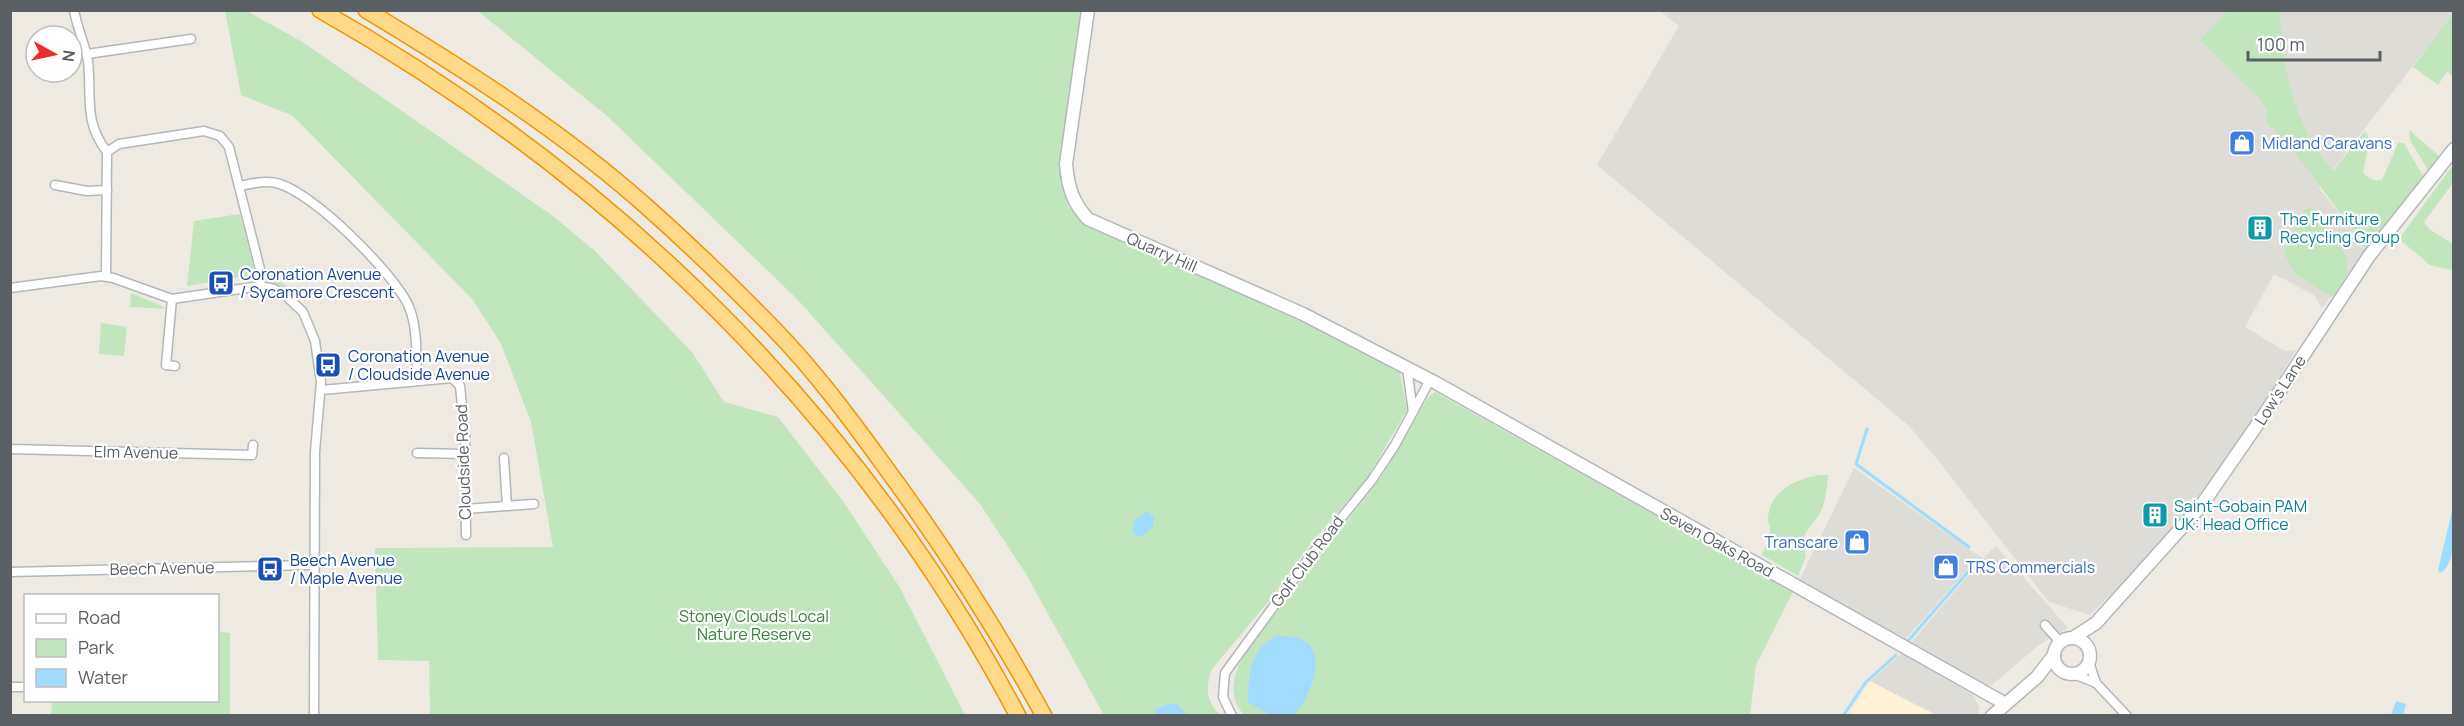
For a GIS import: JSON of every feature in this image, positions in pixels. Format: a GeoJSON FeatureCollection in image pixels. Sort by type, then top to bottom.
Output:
{"type":"FeatureCollection","features":[{"type":"Feature","properties":{"kind":"highway"},"geometry":{"type":"LineString","coordinates":[[320,10],[399,56],[545,158],[654,249],[712,304],[802,400],[849,456],[957,609],[1018,716]]}},
{"type":"Feature","properties":{"kind":"highway"},"geometry":{"type":"LineString","coordinates":[[366,10],[460,67],[588,160],[646,206],[774,329],[840,406],[903,491],[984,611],[1044,716]]}},
{"type":"Feature","properties":{"kind":"street","name":"Quarry Hill"},"geometry":{"type":"LineString","coordinates":[[1088,10],[1066,164],[1069,189],[1074,202],[1082,212],[1100,225],[1303,314],[1430,380]]}},
{"type":"Feature","properties":{"kind":"street"},"geometry":{"type":"LineString","coordinates":[[76,11],[76,26],[87,54],[89,117],[99,141],[107,152],[106,276]]}},
{"type":"Feature","properties":{"kind":"street"},"geometry":{"type":"LineString","coordinates":[[87,54],[192,39]]}},
{"type":"Feature","properties":{"kind":"street"},"geometry":{"type":"LineString","coordinates":[[107,152],[119,144],[196,131],[213,133],[223,139],[230,147],[260,269],[260,286]]}},
{"type":"Feature","properties":{"kind":"street","name":"Low's Lane"},"geometry":{"type":"LineString","coordinates":[[2060,642],[2073,638],[2096,623],[2168,546],[2209,496],[2369,256],[2454,149]]}},
{"type":"Feature","properties":{"kind":"street"},"geometry":{"type":"LineString","coordinates":[[239,186],[276,183],[291,188],[312,200],[361,246],[406,298],[411,310],[417,380]]}},
{"type":"Feature","properties":{"kind":"street"},"geometry":{"type":"LineString","coordinates":[[55,185],[87,191],[107,190]]}},
{"type":"Feature","properties":{"kind":"street"},"geometry":{"type":"LineString","coordinates":[[10,288],[86,276],[106,276],[172,299],[260,286],[274,289],[285,295],[303,312],[315,341],[322,390],[316,431],[313,565],[314,716]]}},
{"type":"Feature","properties":{"kind":"street"},"geometry":{"type":"LineString","coordinates":[[172,299],[166,365],[175,366]]}},
{"type":"Feature","properties":{"kind":"street"},"geometry":{"type":"LineString","coordinates":[[1407,368],[1413,412]]}},
{"type":"Feature","properties":{"kind":"street","name":"Cloudside Road"},"geometry":{"type":"LineString","coordinates":[[322,390],[452,378],[458,384],[465,435],[466,535]]}},
{"type":"Feature","properties":{"kind":"street","name":"Golf Club Road"},"geometry":{"type":"LineString","coordinates":[[1232,716],[1223,697],[1225,673],[1309,558],[1372,480],[1430,380]]}},
{"type":"Feature","properties":{"kind":"street","name":"Seven Oaks Road"},"geometry":{"type":"LineString","coordinates":[[1430,380],[2004,703]]}},
{"type":"Feature","properties":{"kind":"street","name":"Elm Avenue"},"geometry":{"type":"LineString","coordinates":[[10,449],[252,455],[253,445]]}},
{"type":"Feature","properties":{"kind":"street"},"geometry":{"type":"LineString","coordinates":[[417,453],[465,454]]}},
{"type":"Feature","properties":{"kind":"street"},"geometry":{"type":"LineString","coordinates":[[504,458],[507,506]]}},
{"type":"Feature","properties":{"kind":"street"},"geometry":{"type":"LineString","coordinates":[[465,509],[534,504]]}},
{"type":"Feature","properties":{"kind":"street","name":"Beech Avenue"},"geometry":{"type":"LineString","coordinates":[[10,572],[313,565]]}},
{"type":"Feature","properties":{"kind":"street","name":"Low's Lane"},"geometry":{"type":"LineString","coordinates":[[2089,662],[2088,646],[2096,623]]}},
{"type":"Feature","properties":{"kind":"street"},"geometry":{"type":"LineString","coordinates":[[1992,716],[2004,703],[2037,677],[2054,655],[2060,642],[2045,625]]}},
{"type":"Feature","properties":{"kind":"street"},"geometry":{"type":"LineString","coordinates":[[2073,638],[2079,639],[2088,646]]}},
{"type":"Feature","properties":{"kind":"street"},"geometry":{"type":"LineString","coordinates":[[2054,655],[2056,664],[2068,672],[2096,683]]}},
{"type":"Feature","properties":{"kind":"street"},"geometry":{"type":"LineString","coordinates":[[2037,677],[2083,670],[2089,662]]}},
{"type":"Feature","properties":{"kind":"street"},"geometry":{"type":"LineString","coordinates":[[2089,662],[2096,683],[2127,716]]}},
{"type":"Feature","properties":{"kind":"shaded area"},"geometry":{"type":"Polygon","coordinates":[[[1660,11],[2453,11],[2453,76],[2422,54],[2319,188],[2367,249],[2322,308],[2314,295],[2274,274],[2245,327],[2285,351],[2296,350],[2252,422],[2197,502],[2123,583],[2090,615],[2049,602],[1908,425],[1597,165],[1679,26],[1660,11]]]}},
{"type":"Feature","properties":{"kind":"shaded area"},"geometry":{"type":"Polygon","coordinates":[[[1854,468],[1979,556],[1905,640],[1799,581],[1854,468]]]}},
{"type":"Feature","properties":{"kind":"shaded area"},"geometry":{"type":"Polygon","coordinates":[[[1996,546],[2068,628],[2039,645],[1992,685],[1984,686],[1910,644],[1982,559],[1996,546]]]}},
{"type":"Feature","properties":{"kind":"shaded area"},"geometry":{"type":"Polygon","coordinates":[[[1902,653],[1973,695],[1980,708],[1977,715],[1937,715],[1870,681],[1902,653]]]}},
{"type":"Feature","properties":{"kind":"shaded area"},"geometry":{"type":"Polygon","coordinates":[[[1870,681],[1913,704],[1937,715],[1848,716],[1870,681]]]}},
{"type":"Feature","properties":{"kind":"green space","name":"Stoney Clouds Local Nature Reserve"},"geometry":{"type":"Polygon","coordinates":[[[225,11],[247,11],[304,43],[553,216],[594,250],[692,352],[724,402],[778,417],[843,501],[900,588],[965,715],[430,715],[429,661],[378,660],[375,548],[553,547],[531,422],[501,344],[473,300],[293,116],[241,95],[225,11]]]}},
{"type":"Feature","properties":{"kind":"green space"},"geometry":{"type":"Polygon","coordinates":[[[478,11],[1081,11],[1060,169],[1064,194],[1075,215],[1088,226],[1298,320],[1400,373],[1407,410],[1364,482],[1311,543],[1269,601],[1212,669],[1208,682],[1208,694],[1220,715],[1104,715],[1026,574],[980,504],[798,300],[607,116],[478,11]]]}},
{"type":"Feature","properties":{"kind":"green space"},"geometry":{"type":"Polygon","coordinates":[[[2228,11],[2280,11],[2287,75],[2293,96],[2309,135],[2333,171],[2364,132],[2367,133],[2369,144],[2363,172],[2371,179],[2382,180],[2398,143],[2404,143],[2423,176],[2367,249],[2289,145],[2266,122],[2267,109],[2260,99],[2200,40],[2228,11]]]}},
{"type":"Feature","properties":{"kind":"green space"},"geometry":{"type":"Polygon","coordinates":[[[2453,14],[2453,76],[2447,71],[2438,85],[2413,67],[2453,14]]]}},
{"type":"Feature","properties":{"kind":"green space"},"geometry":{"type":"Polygon","coordinates":[[[2409,130],[2439,156],[2428,170],[2410,140],[2409,130]]]}},
{"type":"Feature","properties":{"kind":"green space"},"geometry":{"type":"Polygon","coordinates":[[[2453,165],[2453,183],[2424,222],[2429,229],[2453,244],[2453,270],[2451,270],[2430,265],[2399,239],[2453,165]]]}},
{"type":"Feature","properties":{"kind":"green space"},"geometry":{"type":"Polygon","coordinates":[[[2309,208],[2315,209],[2320,215],[2341,245],[2345,255],[2346,274],[2332,297],[2294,273],[2284,253],[2302,213],[2309,208]]]}},
{"type":"Feature","properties":{"kind":"green space"},"geometry":{"type":"Polygon","coordinates":[[[240,214],[254,268],[247,276],[187,286],[194,221],[240,214]]]}},
{"type":"Feature","properties":{"kind":"green space"},"geometry":{"type":"Polygon","coordinates":[[[273,273],[292,292],[291,294],[265,279],[273,273]]]}},
{"type":"Feature","properties":{"kind":"green space"},"geometry":{"type":"Polygon","coordinates":[[[131,293],[162,306],[165,309],[130,307],[131,293]]]}},
{"type":"Feature","properties":{"kind":"green space"},"geometry":{"type":"Polygon","coordinates":[[[101,323],[127,327],[124,356],[99,354],[101,323]]]}},
{"type":"Feature","properties":{"kind":"green space"},"geometry":{"type":"Polygon","coordinates":[[[1435,392],[1793,592],[1756,665],[1750,715],[1243,714],[1234,697],[1233,689],[1239,665],[1248,649],[1382,476],[1428,397],[1435,392]]]}},
{"type":"Feature","properties":{"kind":"green space"},"geometry":{"type":"Polygon","coordinates":[[[2242,433],[2207,487],[2205,487],[2242,433]]]}},
{"type":"Feature","properties":{"kind":"green space"},"geometry":{"type":"Polygon","coordinates":[[[1828,475],[1825,497],[1822,509],[1805,535],[1803,541],[1806,556],[1798,576],[1762,555],[1770,533],[1768,519],[1770,508],[1779,493],[1786,487],[1802,479],[1828,475]]]}},
{"type":"Feature","properties":{"kind":"green space"},"geometry":{"type":"Polygon","coordinates":[[[219,632],[230,633],[230,715],[51,715],[52,702],[219,702],[219,632]]]}},
{"type":"Feature","properties":{"kind":"water"},"geometry":{"type":"Polygon","coordinates":[[[2453,507],[2452,553],[2445,569],[2440,573],[2438,570],[2453,507]]]}},
{"type":"Feature","properties":{"kind":"water"},"geometry":{"type":"Polygon","coordinates":[[[1147,511],[1154,518],[1153,527],[1141,537],[1136,536],[1133,532],[1134,520],[1147,511]]]}},
{"type":"Feature","properties":{"kind":"water"},"geometry":{"type":"Polygon","coordinates":[[[1277,636],[1296,637],[1310,644],[1316,661],[1309,691],[1302,705],[1293,715],[1270,715],[1248,702],[1252,664],[1261,648],[1277,636]]]}},
{"type":"Feature","properties":{"kind":"water"},"geometry":{"type":"Polygon","coordinates":[[[2396,701],[2406,704],[2403,715],[2391,715],[2396,701]]]}},
{"type":"Feature","properties":{"kind":"water"},"geometry":{"type":"Polygon","coordinates":[[[1169,704],[1177,704],[1188,715],[1153,715],[1156,709],[1169,704]]]}},
{"type":"Feature","properties":{"kind":"waterway"},"geometry":{"type":"LineString","coordinates":[[1867,429],[1856,464],[1969,547]]}},
{"type":"Feature","properties":{"kind":"waterway"},"geometry":{"type":"LineString","coordinates":[[1908,641],[1980,558]]}},
{"type":"Feature","properties":{"kind":"waterway"},"geometry":{"type":"LineString","coordinates":[[1843,716],[1866,682],[1896,655]]}},
{"type":"Feature","properties":{"kind":"place","name":"Midland Caravans"},"geometry":{"type":"Point","coordinates":[2242,143]}},
{"type":"Feature","properties":{"kind":"place","name":"The Furniture Recycling Group"},"geometry":{"type":"Point","coordinates":[2260,228]}},
{"type":"Feature","properties":{"kind":"place","name":"Coronation Avenue / Sycamore Crescent"},"geometry":{"type":"Point","coordinates":[221,283]}},
{"type":"Feature","properties":{"kind":"place","name":"Coronation Avenue / Cloudside Avenue"},"geometry":{"type":"Point","coordinates":[328,365]}},
{"type":"Feature","properties":{"kind":"place","name":"Saint-Gobain PAM UK: Head Office"},"geometry":{"type":"Point","coordinates":[2155,515]}},
{"type":"Feature","properties":{"kind":"place","name":"Transcare"},"geometry":{"type":"Point","coordinates":[1857,542]}},
{"type":"Feature","properties":{"kind":"place","name":"TRS Commercials"},"geometry":{"type":"Point","coordinates":[1946,567]}},
{"type":"Feature","properties":{"kind":"place","name":"Beech Avenue / Maple Avenue"},"geometry":{"type":"Point","coordinates":[270,569]}}]}
